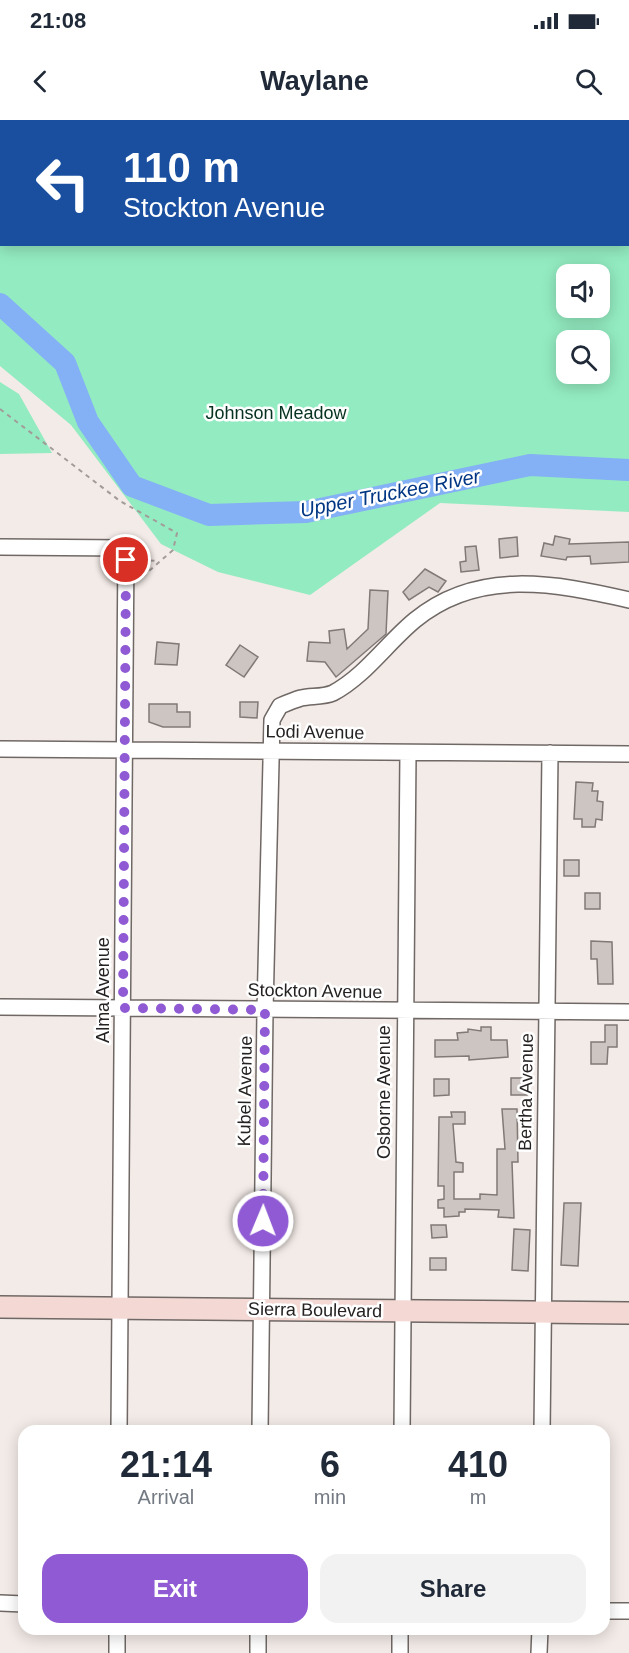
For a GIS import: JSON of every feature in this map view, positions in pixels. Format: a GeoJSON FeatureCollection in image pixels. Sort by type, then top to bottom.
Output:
{"type":"FeatureCollection","features":[{"type":"Feature","properties":{"kind":"street"},"geometry":{"type":"LineString","coordinates":[[0,547],[126,554]]}},
{"type":"Feature","properties":{"kind":"street","name":"Alma Avenue"},"geometry":{"type":"LineString","coordinates":[[119,1425],[126,554]]}},
{"type":"Feature","properties":{"kind":"street","name":"Kubel Avenue"},"geometry":{"type":"LineString","coordinates":[[260,1425],[265,1010],[272,720],[280,706],[302,698],[330,694],[350,682],[415,620],[448,597],[487,586],[528,584],[597,593],[629,600]]}},
{"type":"Feature","properties":{"kind":"street","name":"Lodi Avenue"},"geometry":{"type":"LineString","coordinates":[[0,749],[629,754]]}},
{"type":"Feature","properties":{"kind":"street","name":"Osborne Avenue"},"geometry":{"type":"LineString","coordinates":[[402,1425],[408,753]]}},
{"type":"Feature","properties":{"kind":"street","name":"Bertha Avenue"},"geometry":{"type":"LineString","coordinates":[[542,1425],[550,753]]}},
{"type":"Feature","properties":{"kind":"street","name":"Stockton Avenue"},"geometry":{"type":"LineString","coordinates":[[0,1007],[629,1012]]}},
{"type":"Feature","properties":{"kind":"street","name":"Sierra Boulevard"},"geometry":{"type":"LineString","coordinates":[[0,1307],[629,1313]]}},
{"type":"Feature","properties":{"kind":"street"},"geometry":{"type":"LineString","coordinates":[[0,1604],[18,1604]]}},
{"type":"Feature","properties":{"kind":"street"},"geometry":{"type":"LineString","coordinates":[[610,1611],[629,1611]]}},
{"type":"Feature","properties":{"kind":"street"},"geometry":{"type":"LineString","coordinates":[[117,1635],[117,1653]]}},
{"type":"Feature","properties":{"kind":"street"},"geometry":{"type":"LineString","coordinates":[[258,1635],[258,1653]]}},
{"type":"Feature","properties":{"kind":"street"},"geometry":{"type":"LineString","coordinates":[[400,1635],[400,1653]]}},
{"type":"Feature","properties":{"kind":"street"},"geometry":{"type":"LineString","coordinates":[[539,1653],[540,1635]]}},
{"type":"Feature","properties":{"kind":"path"},"geometry":{"type":"LineString","coordinates":[[0,409],[120,501],[177,533],[173,550],[125,592]]}},
{"type":"Feature","properties":{"kind":"path"},"geometry":{"type":"LineString","coordinates":[[126,554],[159,561]]}},
{"type":"Feature","properties":{"kind":"green space","name":"Johnson Meadow"},"geometry":{"type":"Polygon","coordinates":[[[0,246],[629,246],[629,512],[440,503],[310,595],[218,572],[161,544],[71,425],[0,366],[0,246]]]}},
{"type":"Feature","properties":{"kind":"green space"},"geometry":{"type":"Polygon","coordinates":[[[0,382],[19,394],[52,453],[0,454],[0,382]]]}},
{"type":"Feature","properties":{"kind":"building"},"geometry":{"type":"Polygon","coordinates":[[[555,536],[570,539],[569,544],[629,542],[629,562],[591,564],[590,556],[567,557],[566,560],[541,556],[544,543],[553,545],[555,536]]]}},
{"type":"Feature","properties":{"kind":"building"},"geometry":{"type":"Polygon","coordinates":[[[517,537],[518,556],[500,558],[499,539],[517,537]]]}},
{"type":"Feature","properties":{"kind":"building"},"geometry":{"type":"Polygon","coordinates":[[[476,546],[479,570],[461,572],[460,562],[466,561],[465,547],[476,546]]]}},
{"type":"Feature","properties":{"kind":"building"},"geometry":{"type":"Polygon","coordinates":[[[425,569],[446,581],[438,592],[429,587],[409,600],[403,592],[425,569]]]}},
{"type":"Feature","properties":{"kind":"building"},"geometry":{"type":"Polygon","coordinates":[[[370,590],[388,591],[386,634],[336,677],[325,662],[307,661],[309,642],[330,643],[329,631],[344,629],[347,649],[368,629],[370,590]]]}},
{"type":"Feature","properties":{"kind":"building"},"geometry":{"type":"Polygon","coordinates":[[[157,642],[179,644],[177,665],[155,664],[157,642]]]}},
{"type":"Feature","properties":{"kind":"building"},"geometry":{"type":"Polygon","coordinates":[[[240,645],[258,657],[244,677],[226,665],[240,645]]]}},
{"type":"Feature","properties":{"kind":"building"},"geometry":{"type":"Polygon","coordinates":[[[240,702],[258,702],[257,718],[240,717],[240,702]]]}},
{"type":"Feature","properties":{"kind":"building"},"geometry":{"type":"Polygon","coordinates":[[[149,704],[177,704],[177,712],[190,712],[190,727],[163,727],[149,722],[149,704]]]}},
{"type":"Feature","properties":{"kind":"building"},"geometry":{"type":"Polygon","coordinates":[[[576,782],[593,783],[592,791],[598,791],[597,801],[603,802],[602,820],[596,819],[595,827],[582,827],[582,819],[574,819],[576,782]]]}},
{"type":"Feature","properties":{"kind":"building"},"geometry":{"type":"Polygon","coordinates":[[[564,860],[579,860],[579,876],[564,876],[564,860]]]}},
{"type":"Feature","properties":{"kind":"building"},"geometry":{"type":"Polygon","coordinates":[[[585,893],[600,893],[600,909],[585,909],[585,893]]]}},
{"type":"Feature","properties":{"kind":"building"},"geometry":{"type":"Polygon","coordinates":[[[591,941],[612,942],[613,984],[598,984],[597,959],[591,959],[591,941]]]}},
{"type":"Feature","properties":{"kind":"building"},"geometry":{"type":"Polygon","coordinates":[[[605,1025],[617,1025],[617,1047],[608,1047],[607,1064],[591,1064],[591,1042],[605,1042],[605,1025]]]}},
{"type":"Feature","properties":{"kind":"building"},"geometry":{"type":"Polygon","coordinates":[[[481,1027],[491,1027],[491,1040],[507,1040],[508,1057],[469,1060],[469,1056],[435,1057],[435,1040],[458,1040],[457,1033],[468,1032],[468,1029],[481,1031],[481,1027]]]}},
{"type":"Feature","properties":{"kind":"building"},"geometry":{"type":"Polygon","coordinates":[[[511,1078],[527,1078],[527,1095],[511,1095],[511,1078]]]}},
{"type":"Feature","properties":{"kind":"building"},"geometry":{"type":"Polygon","coordinates":[[[434,1079],[449,1079],[449,1095],[434,1096],[434,1079]]]}},
{"type":"Feature","properties":{"kind":"building"},"geometry":{"type":"Polygon","coordinates":[[[502,1109],[517,1109],[518,1162],[512,1162],[514,1218],[498,1217],[499,1210],[465,1209],[465,1212],[459,1212],[459,1216],[444,1217],[444,1208],[438,1208],[438,1200],[444,1199],[444,1186],[438,1186],[439,1117],[452,1117],[451,1112],[465,1112],[465,1124],[453,1124],[456,1162],[463,1163],[463,1172],[454,1172],[454,1199],[480,1199],[480,1194],[497,1195],[497,1149],[505,1149],[502,1109]]]}},
{"type":"Feature","properties":{"kind":"building"},"geometry":{"type":"Polygon","coordinates":[[[564,1203],[581,1203],[578,1266],[561,1265],[564,1203]]]}},
{"type":"Feature","properties":{"kind":"building"},"geometry":{"type":"Polygon","coordinates":[[[431,1225],[446,1225],[447,1237],[432,1238],[431,1225]]]}},
{"type":"Feature","properties":{"kind":"building"},"geometry":{"type":"Polygon","coordinates":[[[514,1229],[530,1230],[528,1271],[512,1270],[514,1229]]]}},
{"type":"Feature","properties":{"kind":"building"},"geometry":{"type":"Polygon","coordinates":[[[430,1258],[446,1258],[446,1270],[430,1270],[430,1258]]]}},
{"type":"Feature","properties":{"kind":"waterway","name":"Upper Truckee River"},"geometry":{"type":"LineString","coordinates":[[0,304],[65,363],[88,422],[132,486],[209,515],[306,512],[530,465],[629,470]]}},
{"type":"Feature","properties":{"kind":"route"},"geometry":{"type":"LineString","coordinates":[[126,560],[123,1008],[265,1010],[263,1221]]}}]}
